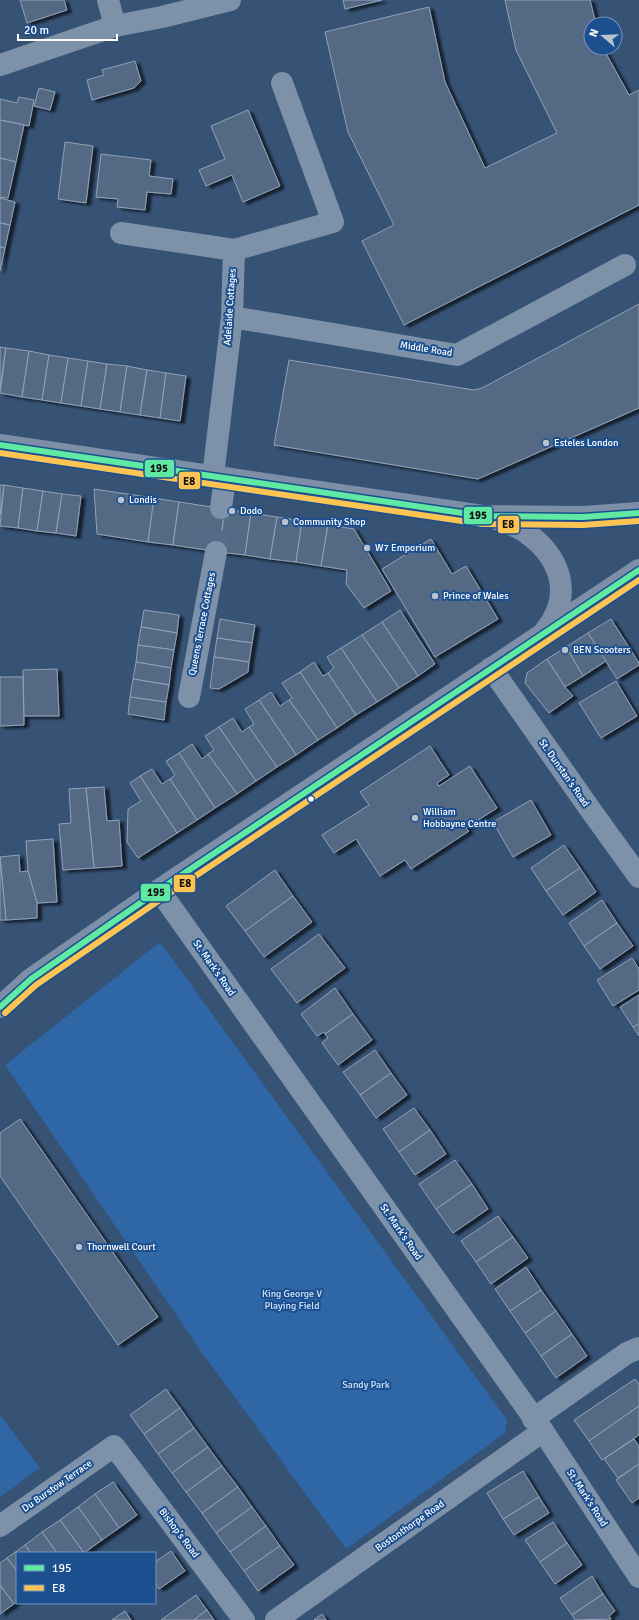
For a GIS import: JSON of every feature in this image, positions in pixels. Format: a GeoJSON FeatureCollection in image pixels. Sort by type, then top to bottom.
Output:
{"type":"FeatureCollection","features":[{"type":"Feature","properties":{"kind":"main road"},"geometry":{"type":"LineString","coordinates":[[0,445],[483,516],[508,523],[524,530],[537,539],[555,562],[559,575],[561,602],[557,614],[542,635]]}},
{"type":"Feature","properties":{"kind":"main road"},"geometry":{"type":"LineString","coordinates":[[483,516],[583,517],[639,513]]}},
{"type":"Feature","properties":{"kind":"main road"},"geometry":{"type":"LineString","coordinates":[[2,1001],[31,979],[159,890],[639,570]]}},
{"type":"Feature","properties":{"kind":"street"},"geometry":{"type":"LineString","coordinates":[[108,0],[115,26]]}},
{"type":"Feature","properties":{"kind":"street"},"geometry":{"type":"LineString","coordinates":[[0,65],[115,26],[162,17],[230,0]]}},
{"type":"Feature","properties":{"kind":"street"},"geometry":{"type":"LineString","coordinates":[[121,233],[234,250],[333,222],[282,83]]}},
{"type":"Feature","properties":{"kind":"street","name":"Adelaide Cottages"},"geometry":{"type":"LineString","coordinates":[[219,477],[232,317],[234,250]]}},
{"type":"Feature","properties":{"kind":"street","name":"Middle Road"},"geometry":{"type":"LineString","coordinates":[[232,317],[457,354],[625,265]]}},
{"type":"Feature","properties":{"kind":"street"},"geometry":{"type":"LineString","coordinates":[[219,477],[221,508]]}},
{"type":"Feature","properties":{"kind":"street","name":"Queens Terrace Cottages"},"geometry":{"type":"LineString","coordinates":[[189,696],[216,552]]}},
{"type":"Feature","properties":{"kind":"street","name":"St. Dunstan's Road"},"geometry":{"type":"LineString","coordinates":[[491,668],[639,877]]}},
{"type":"Feature","properties":{"kind":"street","name":"St. Mark's Road"},"geometry":{"type":"LineString","coordinates":[[159,890],[538,1425],[639,1577]]}},
{"type":"Feature","properties":{"kind":"street","name":"Bostonthorpe Road"},"geometry":{"type":"LineString","coordinates":[[276,1620],[538,1425],[627,1352],[639,1348]]}},
{"type":"Feature","properties":{"kind":"street","name":"Du Burstow Terrace"},"geometry":{"type":"LineString","coordinates":[[0,1526],[114,1446]]}},
{"type":"Feature","properties":{"kind":"street","name":"Bishop's Road"},"geometry":{"type":"LineString","coordinates":[[114,1446],[244,1620]]}},
{"type":"Feature","properties":{"kind":"green space","name":"King George V Playing Field"},"geometry":{"type":"Polygon","coordinates":[[[160,942],[507,1420],[505,1433],[346,1549],[203,1354],[5,1065],[160,942]]]}},
{"type":"Feature","properties":{"kind":"green space"},"geometry":{"type":"Polygon","coordinates":[[[0,1415],[40,1468],[0,1497],[0,1415]]]}},
{"type":"Feature","properties":{"kind":"building"},"geometry":{"type":"Polygon","coordinates":[[[20,0],[64,0],[67,10],[27,23],[20,0]]]}},
{"type":"Feature","properties":{"kind":"building"},"geometry":{"type":"Polygon","coordinates":[[[343,0],[382,0],[345,9],[343,0]]]}},
{"type":"Feature","properties":{"kind":"building"},"geometry":{"type":"Polygon","coordinates":[[[505,0],[590,0],[594,16],[583,16],[583,56],[607,56],[629,95],[639,90],[639,205],[404,325],[362,241],[394,225],[348,132],[325,32],[429,7],[445,82],[485,168],[557,133],[516,50],[505,0]]]}},
{"type":"Feature","properties":{"kind":"building"},"geometry":{"type":"Polygon","coordinates":[[[135,61],[141,81],[134,88],[92,100],[87,80],[104,75],[102,70],[135,61]]]}},
{"type":"Feature","properties":{"kind":"building"},"geometry":{"type":"Polygon","coordinates":[[[39,88],[55,92],[50,110],[34,106],[39,88]]]}},
{"type":"Feature","properties":{"kind":"building"},"geometry":{"type":"Polygon","coordinates":[[[19,97],[34,100],[29,126],[0,120],[0,99],[17,103],[19,97]]]}},
{"type":"Feature","properties":{"kind":"building"},"geometry":{"type":"Polygon","coordinates":[[[248,110],[280,186],[243,202],[232,175],[206,186],[199,170],[225,159],[211,126],[248,110]]]}},
{"type":"Feature","properties":{"kind":"building"},"geometry":{"type":"Polygon","coordinates":[[[0,120],[24,125],[16,162],[0,158],[0,120]]]}},
{"type":"Feature","properties":{"kind":"building"},"geometry":{"type":"Polygon","coordinates":[[[65,142],[93,146],[86,203],[58,199],[65,142]]]}},
{"type":"Feature","properties":{"kind":"building"},"geometry":{"type":"Polygon","coordinates":[[[101,154],[151,160],[149,176],[173,179],[171,194],[147,192],[145,210],[117,207],[118,199],[96,197],[101,154]]]}},
{"type":"Feature","properties":{"kind":"building"},"geometry":{"type":"Polygon","coordinates":[[[0,158],[16,162],[8,198],[0,197],[0,158]]]}},
{"type":"Feature","properties":{"kind":"building"},"geometry":{"type":"Polygon","coordinates":[[[0,198],[15,202],[10,225],[0,223],[0,198]]]}},
{"type":"Feature","properties":{"kind":"building"},"geometry":{"type":"Polygon","coordinates":[[[0,223],[10,225],[5,248],[0,247],[0,223]]]}},
{"type":"Feature","properties":{"kind":"building"},"geometry":{"type":"Polygon","coordinates":[[[0,247],[5,248],[0,271],[0,247]]]}},
{"type":"Feature","properties":{"kind":"building"},"geometry":{"type":"Polygon","coordinates":[[[639,304],[639,408],[478,479],[274,445],[289,360],[474,390],[482,388],[639,304]]]}},
{"type":"Feature","properties":{"kind":"building"},"geometry":{"type":"Polygon","coordinates":[[[0,347],[6,348],[0,389],[0,347]]]}},
{"type":"Feature","properties":{"kind":"building"},"geometry":{"type":"Polygon","coordinates":[[[6,348],[29,351],[22,397],[0,393],[6,348]]]}},
{"type":"Feature","properties":{"kind":"building"},"geometry":{"type":"Polygon","coordinates":[[[29,351],[49,355],[42,400],[22,397],[29,351]]]}},
{"type":"Feature","properties":{"kind":"building"},"geometry":{"type":"Polygon","coordinates":[[[49,355],[68,358],[61,403],[42,400],[49,355]]]}},
{"type":"Feature","properties":{"kind":"building"},"geometry":{"type":"Polygon","coordinates":[[[68,358],[88,361],[81,406],[61,403],[68,358]]]}},
{"type":"Feature","properties":{"kind":"building"},"geometry":{"type":"Polygon","coordinates":[[[88,361],[107,364],[100,409],[81,406],[88,361]]]}},
{"type":"Feature","properties":{"kind":"building"},"geometry":{"type":"Polygon","coordinates":[[[107,364],[127,366],[120,412],[100,409],[107,364]]]}},
{"type":"Feature","properties":{"kind":"building"},"geometry":{"type":"Polygon","coordinates":[[[127,366],[147,370],[140,415],[120,412],[127,366]]]}},
{"type":"Feature","properties":{"kind":"building"},"geometry":{"type":"Polygon","coordinates":[[[147,370],[166,373],[160,418],[140,415],[147,370]]]}},
{"type":"Feature","properties":{"kind":"building"},"geometry":{"type":"Polygon","coordinates":[[[166,373],[186,376],[180,421],[160,418],[166,373]]]}},
{"type":"Feature","properties":{"kind":"building"},"geometry":{"type":"Polygon","coordinates":[[[0,485],[4,485],[0,515],[0,485]]]}},
{"type":"Feature","properties":{"kind":"building"},"geometry":{"type":"Polygon","coordinates":[[[4,485],[23,488],[18,528],[0,526],[4,485]]]}},
{"type":"Feature","properties":{"kind":"building"},"geometry":{"type":"Polygon","coordinates":[[[23,488],[43,491],[37,531],[18,528],[23,488]]]}},
{"type":"Feature","properties":{"kind":"building"},"geometry":{"type":"Polygon","coordinates":[[[94,489],[154,498],[148,542],[97,534],[94,489]]]}},
{"type":"Feature","properties":{"kind":"building"},"geometry":{"type":"Polygon","coordinates":[[[43,491],[62,494],[56,533],[37,531],[43,491]]]}},
{"type":"Feature","properties":{"kind":"building"},"geometry":{"type":"Polygon","coordinates":[[[62,494],[81,496],[76,536],[56,533],[62,494]]]}},
{"type":"Feature","properties":{"kind":"building"},"geometry":{"type":"Polygon","coordinates":[[[154,498],[179,502],[173,545],[148,542],[154,498]]]}},
{"type":"Feature","properties":{"kind":"building"},"geometry":{"type":"Polygon","coordinates":[[[179,502],[225,509],[219,552],[173,545],[179,502]]]}},
{"type":"Feature","properties":{"kind":"building"},"geometry":{"type":"Polygon","coordinates":[[[225,509],[251,513],[245,555],[219,552],[225,509]]]}},
{"type":"Feature","properties":{"kind":"building"},"geometry":{"type":"Polygon","coordinates":[[[251,513],[277,517],[270,559],[245,555],[251,513]]]}},
{"type":"Feature","properties":{"kind":"building"},"geometry":{"type":"Polygon","coordinates":[[[277,517],[302,521],[296,562],[270,559],[277,517]]]}},
{"type":"Feature","properties":{"kind":"building"},"geometry":{"type":"Polygon","coordinates":[[[302,521],[328,525],[321,566],[296,562],[302,521]]]}},
{"type":"Feature","properties":{"kind":"building"},"geometry":{"type":"Polygon","coordinates":[[[328,525],[354,529],[391,591],[364,608],[346,584],[347,570],[321,566],[328,525]]]}},
{"type":"Feature","properties":{"kind":"building"},"geometry":{"type":"Polygon","coordinates":[[[431,539],[452,574],[466,566],[498,619],[435,657],[382,569],[431,539]]]}},
{"type":"Feature","properties":{"kind":"building"},"geometry":{"type":"Polygon","coordinates":[[[144,610],[179,615],[177,633],[141,627],[144,610]]]}},
{"type":"Feature","properties":{"kind":"building"},"geometry":{"type":"Polygon","coordinates":[[[400,610],[435,664],[418,676],[382,622],[400,610]]]}},
{"type":"Feature","properties":{"kind":"building"},"geometry":{"type":"Polygon","coordinates":[[[220,619],[255,625],[252,643],[217,638],[220,619]]]}},
{"type":"Feature","properties":{"kind":"building"},"geometry":{"type":"Polygon","coordinates":[[[611,619],[639,663],[639,665],[617,679],[588,633],[611,619]]]}},
{"type":"Feature","properties":{"kind":"building"},"geometry":{"type":"Polygon","coordinates":[[[382,622],[418,676],[399,688],[362,635],[382,622]]]}},
{"type":"Feature","properties":{"kind":"building"},"geometry":{"type":"Polygon","coordinates":[[[141,627],[177,633],[174,650],[138,645],[141,627]]]}},
{"type":"Feature","properties":{"kind":"building"},"geometry":{"type":"Polygon","coordinates":[[[588,633],[606,661],[583,676],[566,647],[588,633]]]}},
{"type":"Feature","properties":{"kind":"building"},"geometry":{"type":"Polygon","coordinates":[[[362,635],[399,688],[377,702],[341,648],[362,635]]]}},
{"type":"Feature","properties":{"kind":"building"},"geometry":{"type":"Polygon","coordinates":[[[217,638],[252,643],[249,662],[214,657],[217,638]]]}},
{"type":"Feature","properties":{"kind":"building"},"geometry":{"type":"Polygon","coordinates":[[[138,645],[174,650],[171,668],[136,662],[138,645]]]}},
{"type":"Feature","properties":{"kind":"building"},"geometry":{"type":"Polygon","coordinates":[[[566,647],[583,676],[565,687],[547,659],[566,647]]]}},
{"type":"Feature","properties":{"kind":"building"},"geometry":{"type":"Polygon","coordinates":[[[341,648],[377,702],[356,715],[328,673],[334,668],[327,657],[341,648]]]}},
{"type":"Feature","properties":{"kind":"building"},"geometry":{"type":"Polygon","coordinates":[[[214,657],[249,662],[248,672],[219,689],[210,688],[214,657]]]}},
{"type":"Feature","properties":{"kind":"building"},"geometry":{"type":"Polygon","coordinates":[[[547,659],[565,687],[573,696],[549,713],[525,683],[527,673],[547,659]]]}},
{"type":"Feature","properties":{"kind":"building"},"geometry":{"type":"Polygon","coordinates":[[[136,662],[171,668],[169,685],[133,679],[136,662]]]}},
{"type":"Feature","properties":{"kind":"building"},"geometry":{"type":"Polygon","coordinates":[[[314,662],[323,676],[328,673],[356,715],[337,728],[300,672],[314,662]]]}},
{"type":"Feature","properties":{"kind":"building"},"geometry":{"type":"Polygon","coordinates":[[[57,669],[59,716],[24,716],[23,670],[57,669]]]}},
{"type":"Feature","properties":{"kind":"building"},"geometry":{"type":"Polygon","coordinates":[[[300,672],[337,728],[318,740],[289,700],[292,698],[282,683],[300,672]]]}},
{"type":"Feature","properties":{"kind":"building"},"geometry":{"type":"Polygon","coordinates":[[[0,677],[23,677],[24,725],[0,726],[0,677]]]}},
{"type":"Feature","properties":{"kind":"building"},"geometry":{"type":"Polygon","coordinates":[[[133,679],[169,685],[166,702],[130,697],[133,679]]]}},
{"type":"Feature","properties":{"kind":"building"},"geometry":{"type":"Polygon","coordinates":[[[616,681],[637,716],[601,738],[579,703],[616,681]]]}},
{"type":"Feature","properties":{"kind":"building"},"geometry":{"type":"Polygon","coordinates":[[[271,692],[280,706],[289,700],[318,740],[296,755],[259,700],[271,692]]]}},
{"type":"Feature","properties":{"kind":"building"},"geometry":{"type":"Polygon","coordinates":[[[130,697],[166,702],[164,720],[128,714],[130,697]]]}},
{"type":"Feature","properties":{"kind":"building"},"geometry":{"type":"Polygon","coordinates":[[[259,700],[296,755],[277,767],[249,727],[254,724],[245,709],[259,700]]]}},
{"type":"Feature","properties":{"kind":"building"},"geometry":{"type":"Polygon","coordinates":[[[233,718],[242,732],[249,727],[277,767],[256,781],[219,727],[233,718]]]}},
{"type":"Feature","properties":{"kind":"building"},"geometry":{"type":"Polygon","coordinates":[[[219,727],[256,781],[237,794],[208,754],[214,750],[205,736],[219,727]]]}},
{"type":"Feature","properties":{"kind":"building"},"geometry":{"type":"Polygon","coordinates":[[[192,744],[202,759],[208,754],[237,794],[215,808],[179,753],[192,744]]]}},
{"type":"Feature","properties":{"kind":"building","name":"William Hobbayne Centre"},"geometry":{"type":"Polygon","coordinates":[[[430,746],[449,775],[437,783],[439,786],[470,766],[497,808],[466,828],[469,831],[411,869],[405,860],[380,876],[356,839],[334,853],[322,835],[369,805],[360,792],[430,746]]]}},
{"type":"Feature","properties":{"kind":"building"},"geometry":{"type":"Polygon","coordinates":[[[179,753],[215,808],[197,820],[170,779],[175,775],[166,761],[179,753]]]}},
{"type":"Feature","properties":{"kind":"building"},"geometry":{"type":"Polygon","coordinates":[[[152,769],[162,784],[170,779],[197,820],[177,833],[140,776],[152,769]]]}},
{"type":"Feature","properties":{"kind":"building"},"geometry":{"type":"Polygon","coordinates":[[[140,776],[177,833],[138,858],[127,842],[128,809],[141,801],[130,783],[140,776]]]}},
{"type":"Feature","properties":{"kind":"building"},"geometry":{"type":"Polygon","coordinates":[[[104,787],[107,821],[119,820],[122,866],[94,868],[86,788],[104,787]]]}},
{"type":"Feature","properties":{"kind":"building"},"geometry":{"type":"Polygon","coordinates":[[[86,788],[94,868],[63,870],[59,824],[71,823],[69,789],[86,788]]]}},
{"type":"Feature","properties":{"kind":"building"},"geometry":{"type":"Polygon","coordinates":[[[531,800],[551,835],[513,857],[493,822],[531,800]]]}},
{"type":"Feature","properties":{"kind":"building"},"geometry":{"type":"Polygon","coordinates":[[[53,839],[57,902],[37,903],[28,871],[26,841],[53,839]]]}},
{"type":"Feature","properties":{"kind":"building"},"geometry":{"type":"Polygon","coordinates":[[[564,845],[580,868],[546,891],[531,868],[564,845]]]}},
{"type":"Feature","properties":{"kind":"building"},"geometry":{"type":"Polygon","coordinates":[[[19,855],[20,872],[28,871],[37,903],[37,918],[6,920],[0,857],[19,855]]]}},
{"type":"Feature","properties":{"kind":"building"},"geometry":{"type":"Polygon","coordinates":[[[0,857],[6,920],[0,920],[0,857]]]}},
{"type":"Feature","properties":{"kind":"building"},"geometry":{"type":"Polygon","coordinates":[[[580,868],[596,892],[563,915],[546,891],[580,868]]]}},
{"type":"Feature","properties":{"kind":"building"},"geometry":{"type":"Polygon","coordinates":[[[275,870],[293,896],[245,931],[226,906],[275,870]]]}},
{"type":"Feature","properties":{"kind":"building"},"geometry":{"type":"Polygon","coordinates":[[[293,896],[312,922],[264,957],[245,931],[293,896]]]}},
{"type":"Feature","properties":{"kind":"building"},"geometry":{"type":"Polygon","coordinates":[[[602,900],[617,923],[584,946],[569,923],[602,900]]]}},
{"type":"Feature","properties":{"kind":"building"},"geometry":{"type":"Polygon","coordinates":[[[617,923],[633,946],[600,969],[584,946],[617,923]]]}},
{"type":"Feature","properties":{"kind":"building"},"geometry":{"type":"Polygon","coordinates":[[[319,934],[345,968],[297,1003],[271,969],[319,934]]]}},
{"type":"Feature","properties":{"kind":"building"},"geometry":{"type":"Polygon","coordinates":[[[632,958],[639,969],[639,990],[613,1006],[597,980],[632,958]]]}},
{"type":"Feature","properties":{"kind":"building"},"geometry":{"type":"Polygon","coordinates":[[[335,988],[353,1014],[325,1034],[324,1032],[317,1036],[301,1014],[335,988]]]}},
{"type":"Feature","properties":{"kind":"building"},"geometry":{"type":"Polygon","coordinates":[[[639,995],[639,1024],[633,1027],[620,1007],[639,995]]]}},
{"type":"Feature","properties":{"kind":"building"},"geometry":{"type":"Polygon","coordinates":[[[353,1014],[372,1040],[338,1065],[322,1043],[328,1038],[325,1034],[353,1014]]]}},
{"type":"Feature","properties":{"kind":"building"},"geometry":{"type":"Polygon","coordinates":[[[639,1024],[639,1036],[633,1027],[639,1024]]]}},
{"type":"Feature","properties":{"kind":"building"},"geometry":{"type":"Polygon","coordinates":[[[375,1050],[391,1073],[360,1095],[343,1072],[375,1050]]]}},
{"type":"Feature","properties":{"kind":"building"},"geometry":{"type":"Polygon","coordinates":[[[391,1073],[407,1095],[376,1118],[360,1095],[391,1073]]]}},
{"type":"Feature","properties":{"kind":"building"},"geometry":{"type":"Polygon","coordinates":[[[414,1108],[430,1130],[399,1152],[383,1129],[414,1108]]]}},
{"type":"Feature","properties":{"kind":"building","name":"Thornwell Court"},"geometry":{"type":"Polygon","coordinates":[[[20,1119],[158,1317],[118,1345],[0,1176],[0,1133],[20,1119]]]}},
{"type":"Feature","properties":{"kind":"building"},"geometry":{"type":"Polygon","coordinates":[[[430,1130],[446,1154],[415,1175],[399,1152],[430,1130]]]}},
{"type":"Feature","properties":{"kind":"building"},"geometry":{"type":"Polygon","coordinates":[[[455,1160],[472,1184],[436,1209],[419,1184],[455,1160]]]}},
{"type":"Feature","properties":{"kind":"building"},"geometry":{"type":"Polygon","coordinates":[[[472,1184],[488,1209],[453,1233],[436,1209],[472,1184]]]}},
{"type":"Feature","properties":{"kind":"building"},"geometry":{"type":"Polygon","coordinates":[[[498,1216],[513,1237],[476,1262],[461,1241],[498,1216]]]}},
{"type":"Feature","properties":{"kind":"building"},"geometry":{"type":"Polygon","coordinates":[[[513,1237],[528,1258],[491,1284],[476,1262],[513,1237]]]}},
{"type":"Feature","properties":{"kind":"building"},"geometry":{"type":"Polygon","coordinates":[[[526,1267],[541,1290],[510,1311],[495,1289],[526,1267]]]}},
{"type":"Feature","properties":{"kind":"building"},"geometry":{"type":"Polygon","coordinates":[[[541,1290],[556,1311],[525,1333],[510,1311],[541,1290]]]}},
{"type":"Feature","properties":{"kind":"building"},"geometry":{"type":"Polygon","coordinates":[[[556,1311],[572,1334],[541,1356],[525,1333],[556,1311]]]}},
{"type":"Feature","properties":{"kind":"building"},"geometry":{"type":"Polygon","coordinates":[[[572,1334],[587,1356],[556,1378],[541,1356],[572,1334]]]}},
{"type":"Feature","properties":{"kind":"building"},"geometry":{"type":"Polygon","coordinates":[[[635,1379],[639,1384],[639,1406],[589,1441],[574,1420],[635,1379]]]}},
{"type":"Feature","properties":{"kind":"building"},"geometry":{"type":"Polygon","coordinates":[[[166,1389],[180,1408],[144,1434],[130,1415],[166,1389]]]}},
{"type":"Feature","properties":{"kind":"building"},"geometry":{"type":"Polygon","coordinates":[[[639,1406],[639,1435],[602,1460],[589,1441],[639,1406]]]}},
{"type":"Feature","properties":{"kind":"building"},"geometry":{"type":"Polygon","coordinates":[[[180,1408],[194,1428],[158,1454],[144,1434],[180,1408]]]}},
{"type":"Feature","properties":{"kind":"building"},"geometry":{"type":"Polygon","coordinates":[[[194,1428],[208,1447],[172,1473],[158,1454],[194,1428]]]}},
{"type":"Feature","properties":{"kind":"building"},"geometry":{"type":"Polygon","coordinates":[[[634,1439],[639,1446],[639,1464],[618,1478],[604,1459],[634,1439]]]}},
{"type":"Feature","properties":{"kind":"building"},"geometry":{"type":"Polygon","coordinates":[[[208,1447],[222,1466],[186,1492],[172,1473],[208,1447]]]}},
{"type":"Feature","properties":{"kind":"building"},"geometry":{"type":"Polygon","coordinates":[[[639,1464],[639,1498],[632,1503],[616,1480],[639,1464]]]}},
{"type":"Feature","properties":{"kind":"building"},"geometry":{"type":"Polygon","coordinates":[[[222,1466],[238,1487],[202,1513],[186,1492],[222,1466]]]}},
{"type":"Feature","properties":{"kind":"building"},"geometry":{"type":"Polygon","coordinates":[[[523,1471],[539,1497],[503,1519],[487,1493],[523,1471]]]}},
{"type":"Feature","properties":{"kind":"building"},"geometry":{"type":"Polygon","coordinates":[[[113,1482],[137,1515],[119,1528],[95,1494],[113,1482]]]}},
{"type":"Feature","properties":{"kind":"building"},"geometry":{"type":"Polygon","coordinates":[[[238,1487],[252,1507],[216,1533],[202,1513],[238,1487]]]}},
{"type":"Feature","properties":{"kind":"building"},"geometry":{"type":"Polygon","coordinates":[[[95,1494],[119,1528],[102,1540],[78,1507],[95,1494]]]}},
{"type":"Feature","properties":{"kind":"building"},"geometry":{"type":"Polygon","coordinates":[[[539,1497],[549,1513],[514,1535],[503,1519],[539,1497]]]}},
{"type":"Feature","properties":{"kind":"building"},"geometry":{"type":"Polygon","coordinates":[[[78,1507],[102,1540],[83,1552],[60,1520],[78,1507]]]}},
{"type":"Feature","properties":{"kind":"building"},"geometry":{"type":"Polygon","coordinates":[[[252,1507],[266,1526],[230,1552],[216,1533],[252,1507]]]}},
{"type":"Feature","properties":{"kind":"building"},"geometry":{"type":"Polygon","coordinates":[[[60,1520],[83,1552],[56,1552],[42,1532],[60,1520]]]}},
{"type":"Feature","properties":{"kind":"building"},"geometry":{"type":"Polygon","coordinates":[[[553,1522],[567,1543],[540,1562],[525,1540],[553,1522]]]}},
{"type":"Feature","properties":{"kind":"building"},"geometry":{"type":"Polygon","coordinates":[[[266,1526],[280,1546],[244,1571],[230,1552],[266,1526]]]}},
{"type":"Feature","properties":{"kind":"building"},"geometry":{"type":"Polygon","coordinates":[[[42,1532],[56,1552],[30,1552],[25,1545],[42,1532]]]}},
{"type":"Feature","properties":{"kind":"building"},"geometry":{"type":"Polygon","coordinates":[[[567,1543],[582,1565],[555,1584],[540,1562],[567,1543]]]}},
{"type":"Feature","properties":{"kind":"building"},"geometry":{"type":"Polygon","coordinates":[[[25,1545],[30,1552],[16,1552],[16,1570],[7,1558],[25,1545]]]}},
{"type":"Feature","properties":{"kind":"building"},"geometry":{"type":"Polygon","coordinates":[[[280,1546],[294,1565],[258,1591],[244,1571],[280,1546]]]}},
{"type":"Feature","properties":{"kind":"building"},"geometry":{"type":"Polygon","coordinates":[[[171,1551],[185,1571],[159,1589],[156,1584],[156,1561],[171,1551]]]}},
{"type":"Feature","properties":{"kind":"building"},"geometry":{"type":"Polygon","coordinates":[[[7,1558],[16,1570],[16,1602],[14,1604],[0,1585],[0,1563],[7,1558]]]}},
{"type":"Feature","properties":{"kind":"building"},"geometry":{"type":"Polygon","coordinates":[[[592,1576],[603,1594],[572,1615],[560,1598],[592,1576]]]}},
{"type":"Feature","properties":{"kind":"building"},"geometry":{"type":"Polygon","coordinates":[[[0,1585],[14,1604],[0,1614],[0,1585]]]}},
{"type":"Feature","properties":{"kind":"building"},"geometry":{"type":"Polygon","coordinates":[[[603,1594],[615,1611],[609,1616],[611,1619],[575,1620],[572,1615],[603,1594]]]}},
{"type":"Feature","properties":{"kind":"building"},"geometry":{"type":"Polygon","coordinates":[[[196,1595],[207,1610],[194,1620],[161,1620],[196,1595]]]}},
{"type":"Feature","properties":{"kind":"building"},"geometry":{"type":"Polygon","coordinates":[[[207,1610],[214,1620],[194,1620],[207,1610]]]}},
{"type":"Feature","properties":{"kind":"building"},"geometry":{"type":"Polygon","coordinates":[[[125,1611],[131,1620],[112,1620],[125,1611]]]}},
{"type":"Feature","properties":{"kind":"building"},"geometry":{"type":"Polygon","coordinates":[[[322,1614],[326,1620],[314,1620],[322,1614]]]}},
{"type":"Feature","properties":{"kind":"tunnel"},"geometry":{"type":"LineString","coordinates":[[216,552],[221,508]]}},
{"type":"Feature","properties":{"kind":"transit line","name":"195"},"geometry":{"type":"LineString","coordinates":[[0,445],[483,516],[583,517],[639,513]]}},
{"type":"Feature","properties":{"kind":"transit line","name":"E8"},"geometry":{"type":"LineString","coordinates":[[0,453],[482,524],[583,525],[639,521]]}},
{"type":"Feature","properties":{"kind":"transit line","name":"195"},"geometry":{"type":"LineString","coordinates":[[0,1007],[31,979],[159,890],[639,570]]}},
{"type":"Feature","properties":{"kind":"transit line","name":"E8"},"geometry":{"type":"LineString","coordinates":[[5,1013],[36,985],[164,897],[639,580]]}},
{"type":"Feature","properties":{"kind":"place","name":"Esteles London"},"geometry":{"type":"Point","coordinates":[546,443]}},
{"type":"Feature","properties":{"kind":"place","name":"Londis"},"geometry":{"type":"Point","coordinates":[121,500]}},
{"type":"Feature","properties":{"kind":"place","name":"Dodo"},"geometry":{"type":"Point","coordinates":[232,511]}},
{"type":"Feature","properties":{"kind":"place","name":"Community Shop"},"geometry":{"type":"Point","coordinates":[285,522]}},
{"type":"Feature","properties":{"kind":"place","name":"W7 Emporium"},"geometry":{"type":"Point","coordinates":[367,548]}},
{"type":"Feature","properties":{"kind":"place","name":"Prince of Wales"},"geometry":{"type":"Point","coordinates":[435,596]}},
{"type":"Feature","properties":{"kind":"place","name":"BEN Scooters"},"geometry":{"type":"Point","coordinates":[565,650]}},
{"type":"Feature","properties":{"kind":"place","name":"William Hobbayne Centre"},"geometry":{"type":"Point","coordinates":[415,818]}},
{"type":"Feature","properties":{"kind":"place","name":"Thornwell Court"},"geometry":{"type":"Point","coordinates":[79,1247]}},
{"type":"Feature","properties":{"kind":"park label","name":"Sandy Park"},"geometry":{"type":"Point","coordinates":[366,1385]}}]}
